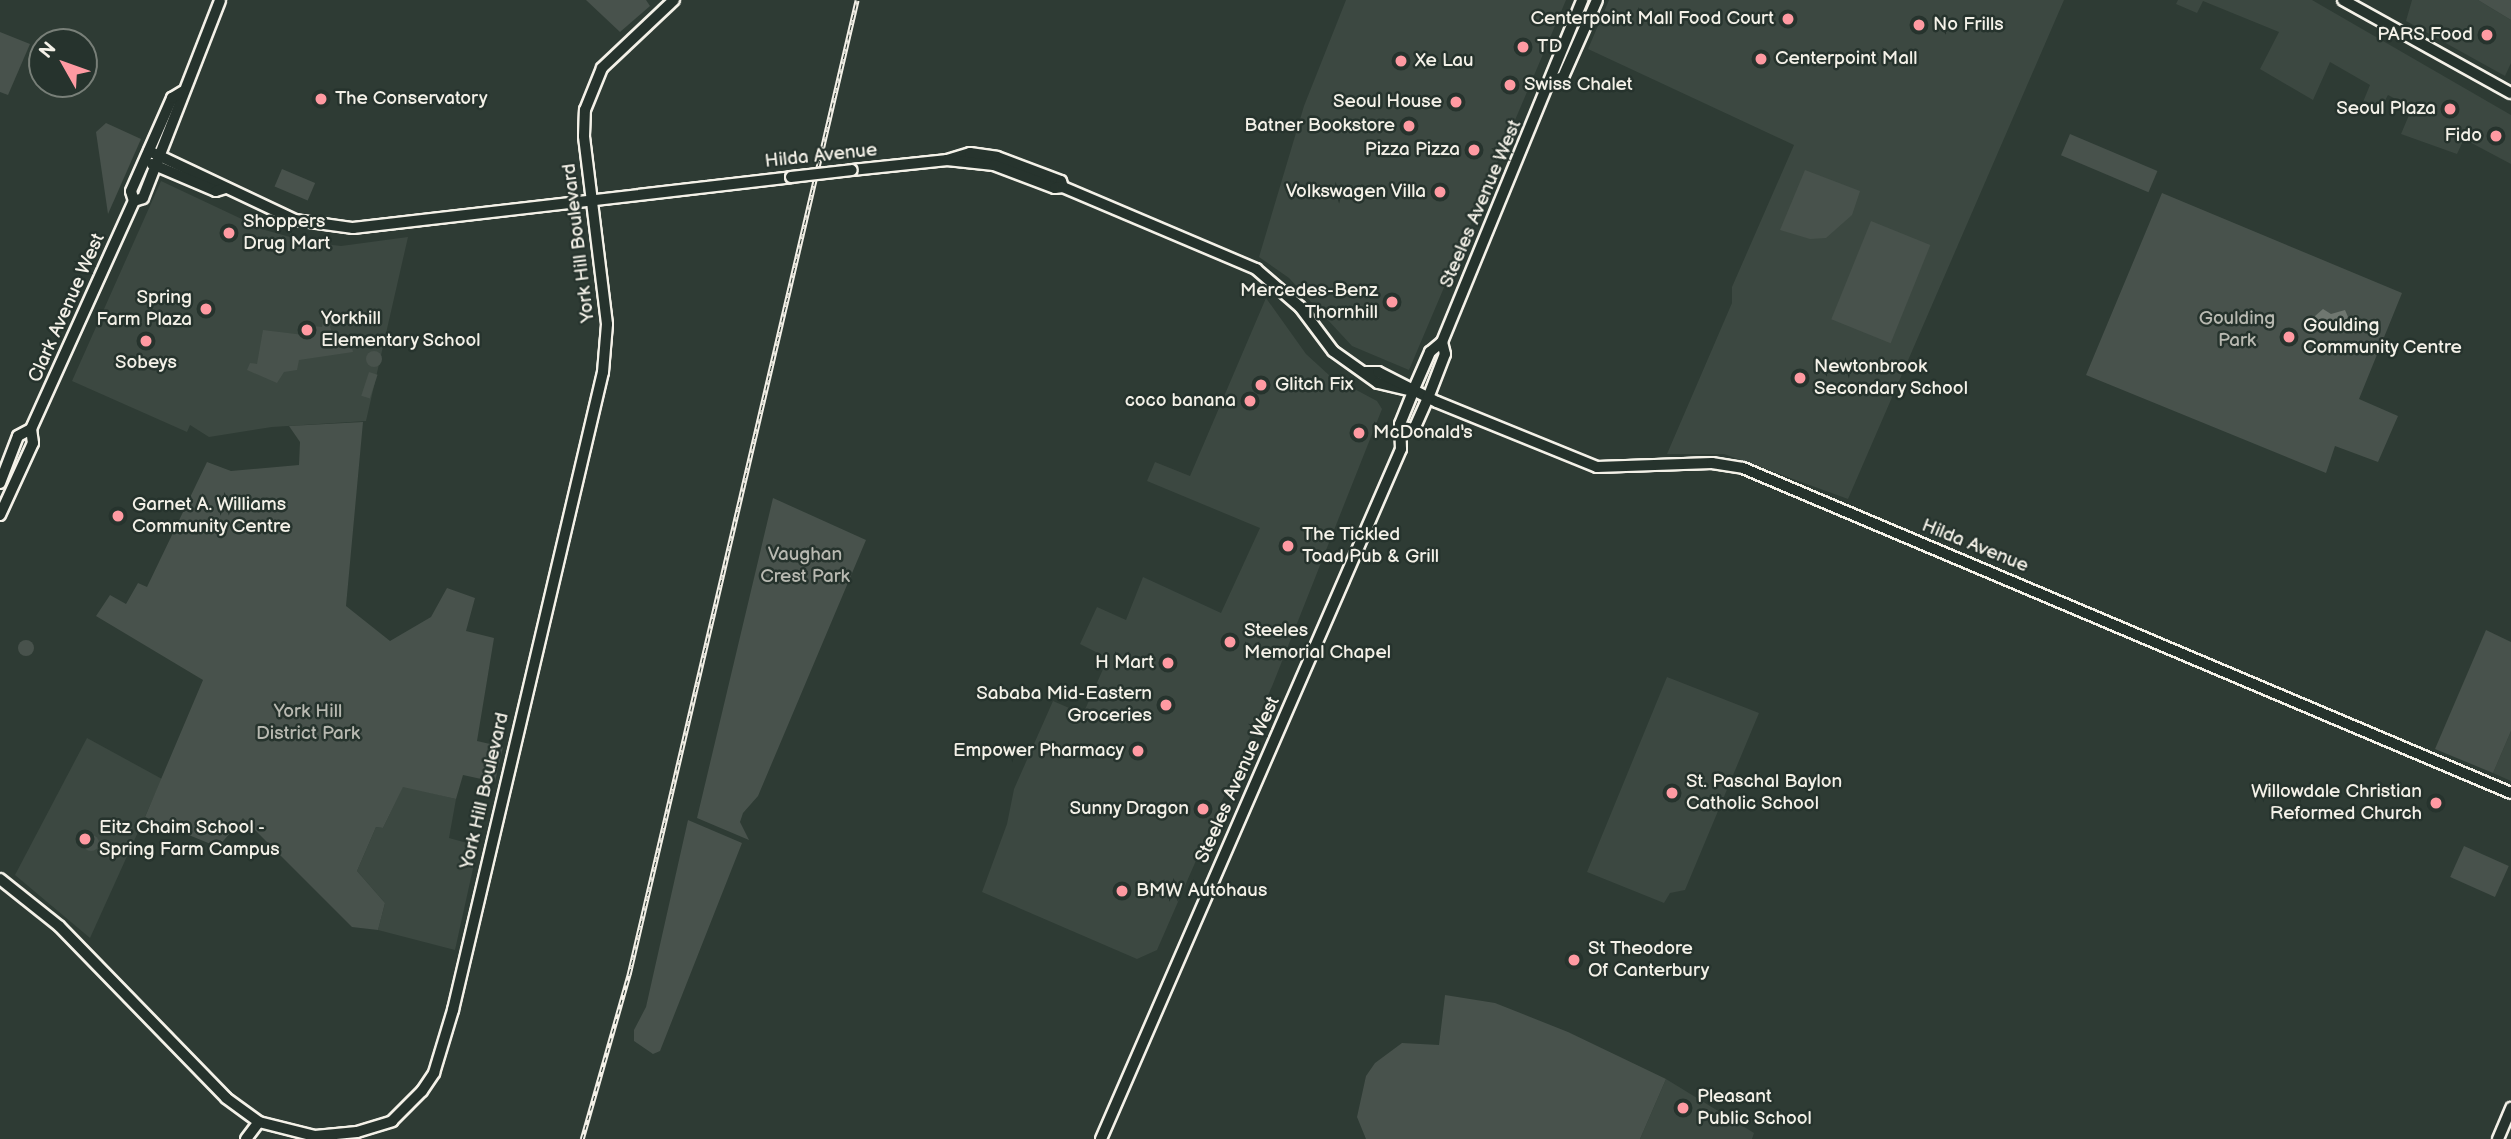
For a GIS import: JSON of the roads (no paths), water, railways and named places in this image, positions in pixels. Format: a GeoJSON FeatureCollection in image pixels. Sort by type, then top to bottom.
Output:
{"type":"FeatureCollection","features":[{"type":"Feature","properties":{"kind":"main road"},"geometry":{"type":"LineString","coordinates":[[2343,0],[2511,93]]}},
{"type":"Feature","properties":{"kind":"street","name":"Clark Avenue West"},"geometry":{"type":"LineString","coordinates":[[134,201],[144,198],[183,102],[182,92],[220,0]]}},
{"type":"Feature","properties":{"kind":"street","name":"York Hill Boulevard"},"geometry":{"type":"LineString","coordinates":[[0,880],[59,926],[211,1082],[259,1122],[315,1136],[379,1128],[422,1091],[438,1063],[603,372],[607,324],[584,136],[592,93],[602,68],[618,50],[674,0]]}},
{"type":"Feature","properties":{"kind":"street","name":"Steeles Avenue West"},"geometry":{"type":"LineString","coordinates":[[1101,1139],[1401,449],[1400,424],[1413,391],[1430,352],[1442,342],[1552,81],[1550,70],[1582,0]]}},
{"type":"Feature","properties":{"kind":"street","name":"Steeles Avenue West"},"geometry":{"type":"LineString","coordinates":[[1552,81],[1563,77],[1597,0]]}},
{"type":"Feature","properties":{"kind":"street"},"geometry":{"type":"LineString","coordinates":[[1568,34],[1580,39]]}},
{"type":"Feature","properties":{"kind":"street","name":"Clark Avenue West"},"geometry":{"type":"LineString","coordinates":[[0,515],[33,443],[32,429],[134,201],[131,191],[172,99],[182,92]]}},
{"type":"Feature","properties":{"kind":"street","name":"Hilda Avenue"},"geometry":{"type":"LineString","coordinates":[[147,156],[216,191],[226,188],[311,225],[353,228],[947,160],[970,153],[997,157],[1052,177],[1063,187],[1256,269],[1300,307],[1333,351],[1397,391],[1413,391],[1597,467],[1712,463],[1743,468],[2511,793]]}},
{"type":"Feature","properties":{"kind":"street","name":"Steeles Avenue West"},"geometry":{"type":"LineString","coordinates":[[1402,434],[1415,427],[1428,398],[1445,354],[1442,342]]}},
{"type":"Feature","properties":{"kind":"street","name":"Clark Avenue West"},"geometry":{"type":"LineString","coordinates":[[1,474],[18,436],[32,429]]}},
{"type":"Feature","properties":{"kind":"street"},"geometry":{"type":"LineString","coordinates":[[1,474],[16,479]]}},
{"type":"Feature","properties":{"kind":"street"},"geometry":{"type":"LineString","coordinates":[[2498,1139],[2511,1108]]}},
{"type":"Feature","properties":{"kind":"street"},"geometry":{"type":"LineString","coordinates":[[246,1139],[259,1122]]}},
{"type":"Feature","properties":{"kind":"railway"},"geometry":{"type":"LineString","coordinates":[[582,1139],[629,974],[857,0]]}},
{"type":"Feature","properties":{"kind":"place","name":"Centerpoint Mall Food Court"},"geometry":{"type":"Point","coordinates":[1788,19]}},
{"type":"Feature","properties":{"kind":"place","name":"No Frills"},"geometry":{"type":"Point","coordinates":[1919,25]}},
{"type":"Feature","properties":{"kind":"place","name":"PARS Food"},"geometry":{"type":"Point","coordinates":[2487,35]}},
{"type":"Feature","properties":{"kind":"place","name":"TD"},"geometry":{"type":"Point","coordinates":[1523,47]}},
{"type":"Feature","properties":{"kind":"place","name":"Centerpoint Mall"},"geometry":{"type":"Point","coordinates":[1761,59]}},
{"type":"Feature","properties":{"kind":"place","name":"Xe Lau"},"geometry":{"type":"Point","coordinates":[1401,61]}},
{"type":"Feature","properties":{"kind":"place","name":"Swiss Chalet"},"geometry":{"type":"Point","coordinates":[1510,85]}},
{"type":"Feature","properties":{"kind":"place","name":"The Conservatory"},"geometry":{"type":"Point","coordinates":[321,99]}},
{"type":"Feature","properties":{"kind":"place","name":"Seoul House"},"geometry":{"type":"Point","coordinates":[1456,102]}},
{"type":"Feature","properties":{"kind":"place","name":"Seoul Plaza"},"geometry":{"type":"Point","coordinates":[2450,109]}},
{"type":"Feature","properties":{"kind":"place","name":"Batner Bookstore"},"geometry":{"type":"Point","coordinates":[1409,126]}},
{"type":"Feature","properties":{"kind":"place","name":"Fido"},"geometry":{"type":"Point","coordinates":[2496,136]}},
{"type":"Feature","properties":{"kind":"place","name":"Pizza Pizza"},"geometry":{"type":"Point","coordinates":[1474,150]}},
{"type":"Feature","properties":{"kind":"place","name":"Volkswagen Villa"},"geometry":{"type":"Point","coordinates":[1440,192]}},
{"type":"Feature","properties":{"kind":"place","name":"Shoppers Drug Mart"},"geometry":{"type":"Point","coordinates":[229,233]}},
{"type":"Feature","properties":{"kind":"place","name":"Mercedes-Benz Thornhill"},"geometry":{"type":"Point","coordinates":[1392,302]}},
{"type":"Feature","properties":{"kind":"place","name":"Spring Farm Plaza"},"geometry":{"type":"Point","coordinates":[206,309]}},
{"type":"Feature","properties":{"kind":"place","name":"Yorkhill Elementary School"},"geometry":{"type":"Point","coordinates":[307,330]}},
{"type":"Feature","properties":{"kind":"place","name":"Goulding Community Centre"},"geometry":{"type":"Point","coordinates":[2289,337]}},
{"type":"Feature","properties":{"kind":"place","name":"Sobeys"},"geometry":{"type":"Point","coordinates":[146,341]}},
{"type":"Feature","properties":{"kind":"place","name":"Newtonbrook Secondary School"},"geometry":{"type":"Point","coordinates":[1800,378]}},
{"type":"Feature","properties":{"kind":"place","name":"Glitch Fix"},"geometry":{"type":"Point","coordinates":[1261,385]}},
{"type":"Feature","properties":{"kind":"place","name":"coco banana"},"geometry":{"type":"Point","coordinates":[1250,401]}},
{"type":"Feature","properties":{"kind":"place","name":"McDonald's"},"geometry":{"type":"Point","coordinates":[1359,433]}},
{"type":"Feature","properties":{"kind":"place","name":"Garnet A. Williams Community Centre"},"geometry":{"type":"Point","coordinates":[118,516]}},
{"type":"Feature","properties":{"kind":"place","name":"The Tickled Toad Pub & Grill"},"geometry":{"type":"Point","coordinates":[1288,546]}},
{"type":"Feature","properties":{"kind":"place","name":"Steeles Memorial Chapel"},"geometry":{"type":"Point","coordinates":[1230,642]}},
{"type":"Feature","properties":{"kind":"place","name":"H Mart"},"geometry":{"type":"Point","coordinates":[1168,663]}},
{"type":"Feature","properties":{"kind":"place","name":"Sababa Mid-Eastern Groceries"},"geometry":{"type":"Point","coordinates":[1166,705]}},
{"type":"Feature","properties":{"kind":"place","name":"Empower Pharmacy"},"geometry":{"type":"Point","coordinates":[1138,751]}},
{"type":"Feature","properties":{"kind":"place","name":"St. Paschal Baylon Catholic School"},"geometry":{"type":"Point","coordinates":[1672,793]}},
{"type":"Feature","properties":{"kind":"place","name":"Willowdale Christian Reformed Church"},"geometry":{"type":"Point","coordinates":[2436,803]}},
{"type":"Feature","properties":{"kind":"place","name":"Sunny Dragon"},"geometry":{"type":"Point","coordinates":[1203,809]}},
{"type":"Feature","properties":{"kind":"place","name":"Eitz Chaim School - Spring Farm Campus"},"geometry":{"type":"Point","coordinates":[85,839]}},
{"type":"Feature","properties":{"kind":"place","name":"BMW Autohaus"},"geometry":{"type":"Point","coordinates":[1122,891]}},
{"type":"Feature","properties":{"kind":"place","name":"St Theodore Of Canterbury"},"geometry":{"type":"Point","coordinates":[1574,960]}},
{"type":"Feature","properties":{"kind":"place","name":"Pleasant Public School"},"geometry":{"type":"Point","coordinates":[1683,1108]}},
{"type":"Feature","properties":{"kind":"park label","name":"Goulding Park"},"geometry":{"type":"Point","coordinates":[2237,330]}},
{"type":"Feature","properties":{"kind":"park label","name":"Vaughan Crest Park"},"geometry":{"type":"Point","coordinates":[805,566]}},
{"type":"Feature","properties":{"kind":"park label","name":"York Hill District Park"},"geometry":{"type":"Point","coordinates":[308,723]}}]}
